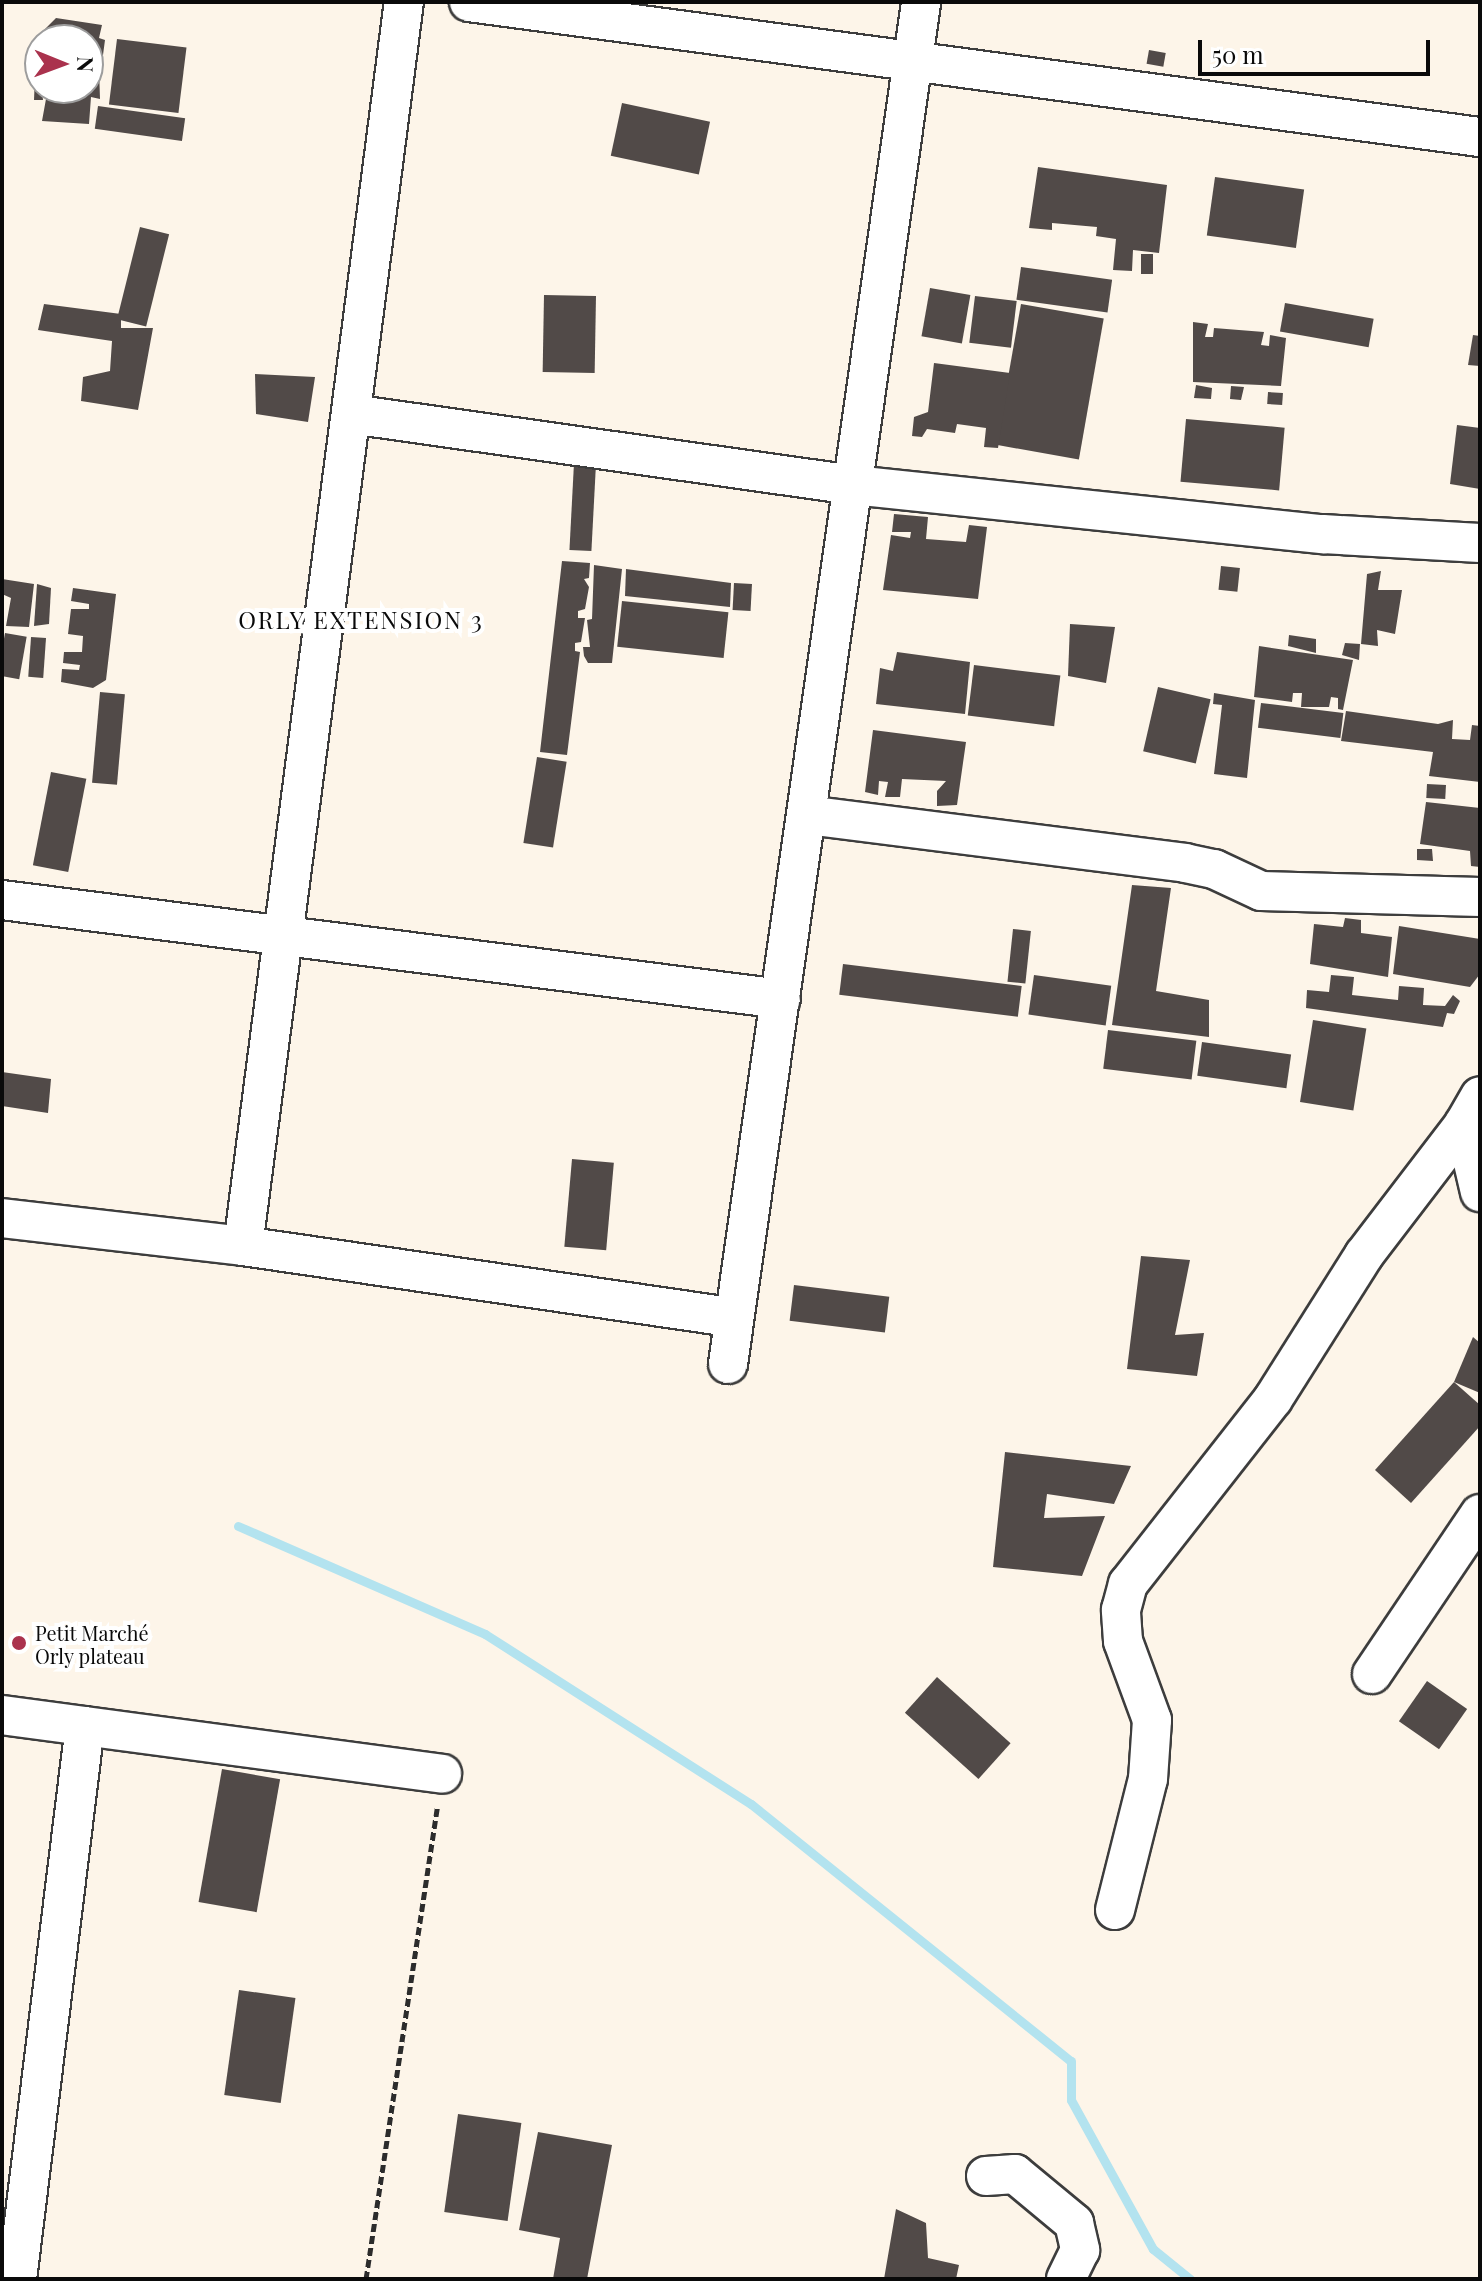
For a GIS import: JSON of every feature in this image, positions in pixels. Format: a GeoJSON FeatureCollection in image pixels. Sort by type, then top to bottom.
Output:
{"type":"FeatureCollection","features":[{"type":"Feature","properties":{"kind":"street"},"geometry":{"type":"LineString","coordinates":[[243,1246],[404,2]]}},
{"type":"Feature","properties":{"kind":"street"},"geometry":{"type":"LineString","coordinates":[[469,2],[1480,137]]}},
{"type":"Feature","properties":{"kind":"street"},"geometry":{"type":"LineString","coordinates":[[728,1364],[921,2]]}},
{"type":"Feature","properties":{"kind":"street"},"geometry":{"type":"LineString","coordinates":[[351,414],[853,485],[1323,534],[1480,543]]}},
{"type":"Feature","properties":{"kind":"street"},"geometry":{"type":"LineString","coordinates":[[807,815],[1185,863],[1214,869],[1261,891],[1480,897]]}},
{"type":"Feature","properties":{"kind":"street"},"geometry":{"type":"LineString","coordinates":[[2,900],[781,999]]}},
{"type":"Feature","properties":{"kind":"street"},"geometry":{"type":"LineString","coordinates":[[1472,1110],[1480,1192]]}},
{"type":"Feature","properties":{"kind":"street"},"geometry":{"type":"LineString","coordinates":[[1115,1910],[1148,1779],[1152,1720],[1123,1641],[1121,1610],[1128,1584],[1273,1399],[1364,1255],[1472,1110]]}},
{"type":"Feature","properties":{"kind":"street"},"geometry":{"type":"LineString","coordinates":[[2,1218],[243,1246],[734,1318]]}},
{"type":"Feature","properties":{"kind":"street"},"geometry":{"type":"LineString","coordinates":[[1372,1674],[1480,1514]]}},
{"type":"Feature","properties":{"kind":"street"},"geometry":{"type":"LineString","coordinates":[[2,1715],[442,1774]]}},
{"type":"Feature","properties":{"kind":"street"},"geometry":{"type":"LineString","coordinates":[[17,2279],[85,1726]]}},
{"type":"Feature","properties":{"kind":"street"},"geometry":{"type":"LineString","coordinates":[[986,2176],[1015,2174],[1074,2223],[1080,2250],[1077,2265],[1066,2279]]}},
{"type":"Feature","properties":{"kind":"path"},"geometry":{"type":"LineString","coordinates":[[366,2279],[442,1774]]}},
{"type":"Feature","properties":{"kind":"building"},"geometry":{"type":"Polygon","coordinates":[[[56,18],[95,24],[50,24],[56,18]]]}},
{"type":"Feature","properties":{"kind":"building"},"geometry":{"type":"Polygon","coordinates":[[[117,39],[186,48],[178,113],[109,105],[117,39]]]}},
{"type":"Feature","properties":{"kind":"building"},"geometry":{"type":"Polygon","coordinates":[[[1149,50],[1166,53],[1163,67],[1147,64],[1149,50]]]}},
{"type":"Feature","properties":{"kind":"building"},"geometry":{"type":"Polygon","coordinates":[[[622,103],[710,122],[699,175],[611,156],[622,103]]]}},
{"type":"Feature","properties":{"kind":"building"},"geometry":{"type":"Polygon","coordinates":[[[45,104],[90,104],[89,124],[42,121],[45,104]]]}},
{"type":"Feature","properties":{"kind":"building"},"geometry":{"type":"Polygon","coordinates":[[[98,106],[185,118],[182,141],[95,129],[98,106]]]}},
{"type":"Feature","properties":{"kind":"building"},"geometry":{"type":"Polygon","coordinates":[[[1038,167],[1167,185],[1159,253],[1133,250],[1132,271],[1113,270],[1116,239],[1096,236],[1097,227],[1052,223],[1052,230],[1029,228],[1038,167]]]}},
{"type":"Feature","properties":{"kind":"building"},"geometry":{"type":"Polygon","coordinates":[[[1215,177],[1304,190],[1296,248],[1207,235],[1215,177]]]}},
{"type":"Feature","properties":{"kind":"building"},"geometry":{"type":"Polygon","coordinates":[[[140,227],[169,234],[146,326],[117,319],[140,227]]]}},
{"type":"Feature","properties":{"kind":"building"},"geometry":{"type":"Polygon","coordinates":[[[1141,254],[1153,254],[1153,274],[1141,274],[1141,254]]]}},
{"type":"Feature","properties":{"kind":"building"},"geometry":{"type":"Polygon","coordinates":[[[1021,267],[1112,280],[1108,312],[1016,300],[1021,267]]]}},
{"type":"Feature","properties":{"kind":"building"},"geometry":{"type":"Polygon","coordinates":[[[930,288],[970,295],[962,343],[921,336],[930,288]]]}},
{"type":"Feature","properties":{"kind":"building"},"geometry":{"type":"Polygon","coordinates":[[[544,295],[596,296],[595,373],[543,372],[544,295]]]}},
{"type":"Feature","properties":{"kind":"building"},"geometry":{"type":"Polygon","coordinates":[[[975,296],[1017,301],[1011,348],[969,343],[975,296]]]}},
{"type":"Feature","properties":{"kind":"building"},"geometry":{"type":"Polygon","coordinates":[[[1285,303],[1374,319],[1369,347],[1280,332],[1285,303]]]}},
{"type":"Feature","properties":{"kind":"building"},"geometry":{"type":"Polygon","coordinates":[[[44,304],[121,314],[121,328],[153,328],[138,410],[81,401],[83,377],[110,371],[112,341],[38,330],[44,304]]]}},
{"type":"Feature","properties":{"kind":"building"},"geometry":{"type":"Polygon","coordinates":[[[1021,304],[1104,319],[1079,459],[996,445],[1021,304]]]}},
{"type":"Feature","properties":{"kind":"building"},"geometry":{"type":"Polygon","coordinates":[[[1193,322],[1208,324],[1205,337],[1213,337],[1214,328],[1264,332],[1261,345],[1269,346],[1270,335],[1286,338],[1281,386],[1193,382],[1193,322]]]}},
{"type":"Feature","properties":{"kind":"building"},"geometry":{"type":"Polygon","coordinates":[[[1473,335],[1480,336],[1480,366],[1468,365],[1473,335]]]}},
{"type":"Feature","properties":{"kind":"building"},"geometry":{"type":"Polygon","coordinates":[[[934,363],[1010,373],[998,448],[984,447],[986,428],[957,424],[955,433],[927,429],[922,437],[912,436],[914,417],[928,412],[934,363]]]}},
{"type":"Feature","properties":{"kind":"building"},"geometry":{"type":"Polygon","coordinates":[[[255,374],[315,377],[308,422],[256,414],[255,374]]]}},
{"type":"Feature","properties":{"kind":"building"},"geometry":{"type":"Polygon","coordinates":[[[1196,385],[1212,388],[1211,399],[1194,398],[1196,385]]]}},
{"type":"Feature","properties":{"kind":"building"},"geometry":{"type":"Polygon","coordinates":[[[1231,386],[1244,387],[1241,400],[1230,399],[1231,386]]]}},
{"type":"Feature","properties":{"kind":"building"},"geometry":{"type":"Polygon","coordinates":[[[1268,392],[1283,393],[1282,405],[1267,404],[1268,392]]]}},
{"type":"Feature","properties":{"kind":"building"},"geometry":{"type":"Polygon","coordinates":[[[1186,419],[1285,428],[1279,490],[1181,482],[1186,419]]]}},
{"type":"Feature","properties":{"kind":"building"},"geometry":{"type":"Polygon","coordinates":[[[1457,425],[1480,428],[1480,489],[1450,484],[1457,425]]]}},
{"type":"Feature","properties":{"kind":"building"},"geometry":{"type":"Polygon","coordinates":[[[574,463],[596,464],[591,551],[569,550],[574,463]]]}},
{"type":"Feature","properties":{"kind":"building"},"geometry":{"type":"Polygon","coordinates":[[[894,514],[928,517],[926,539],[966,542],[969,525],[987,527],[978,599],[883,590],[891,535],[910,538],[911,532],[892,532],[894,514]]]}},
{"type":"Feature","properties":{"kind":"building"},"geometry":{"type":"Polygon","coordinates":[[[562,561],[590,563],[589,578],[584,579],[589,587],[585,609],[578,611],[578,618],[585,618],[581,642],[575,643],[575,651],[580,652],[567,755],[540,752],[562,561]]]}},
{"type":"Feature","properties":{"kind":"building"},"geometry":{"type":"Polygon","coordinates":[[[594,565],[622,569],[612,663],[588,663],[584,656],[583,647],[590,647],[587,620],[592,619],[594,565]]]}},
{"type":"Feature","properties":{"kind":"building"},"geometry":{"type":"Polygon","coordinates":[[[1221,566],[1240,568],[1237,592],[1218,590],[1221,566]]]}},
{"type":"Feature","properties":{"kind":"building"},"geometry":{"type":"Polygon","coordinates":[[[626,569],[731,583],[730,607],[625,596],[626,569]]]}},
{"type":"Feature","properties":{"kind":"building"},"geometry":{"type":"Polygon","coordinates":[[[1381,571],[1378,590],[1402,590],[1395,634],[1377,630],[1378,646],[1361,644],[1367,574],[1381,571]]]}},
{"type":"Feature","properties":{"kind":"building"},"geometry":{"type":"Polygon","coordinates":[[[2,579],[34,584],[29,627],[6,626],[11,598],[2,594],[2,579]]]}},
{"type":"Feature","properties":{"kind":"building"},"geometry":{"type":"Polygon","coordinates":[[[734,583],[752,584],[751,611],[733,610],[734,583]]]}},
{"type":"Feature","properties":{"kind":"building"},"geometry":{"type":"Polygon","coordinates":[[[37,584],[51,588],[49,624],[34,626],[37,584]]]}},
{"type":"Feature","properties":{"kind":"building"},"geometry":{"type":"Polygon","coordinates":[[[73,588],[116,594],[106,680],[93,688],[61,682],[62,669],[79,670],[80,665],[63,663],[64,652],[82,652],[83,636],[68,634],[71,609],[89,609],[89,604],[71,601],[73,588]]]}},
{"type":"Feature","properties":{"kind":"building"},"geometry":{"type":"Polygon","coordinates":[[[622,601],[728,612],[724,658],[617,647],[622,601]]]}},
{"type":"Feature","properties":{"kind":"building"},"geometry":{"type":"Polygon","coordinates":[[[1070,624],[1115,627],[1106,683],[1068,676],[1070,624]]]}},
{"type":"Feature","properties":{"kind":"building"},"geometry":{"type":"Polygon","coordinates":[[[5,633],[27,637],[19,679],[2,676],[5,633]]]}},
{"type":"Feature","properties":{"kind":"building"},"geometry":{"type":"Polygon","coordinates":[[[1289,635],[1316,639],[1316,653],[1288,646],[1289,635]]]}},
{"type":"Feature","properties":{"kind":"building"},"geometry":{"type":"Polygon","coordinates":[[[31,637],[46,638],[43,678],[28,677],[31,637]]]}},
{"type":"Feature","properties":{"kind":"building"},"geometry":{"type":"Polygon","coordinates":[[[1345,643],[1360,644],[1359,660],[1342,655],[1345,643]]]}},
{"type":"Feature","properties":{"kind":"building"},"geometry":{"type":"Polygon","coordinates":[[[1259,646],[1353,660],[1343,710],[1338,709],[1338,698],[1331,697],[1329,707],[1301,707],[1302,693],[1293,693],[1292,702],[1254,697],[1259,646]]]}},
{"type":"Feature","properties":{"kind":"building"},"geometry":{"type":"Polygon","coordinates":[[[897,652],[970,662],[965,714],[876,704],[880,668],[893,671],[897,652]]]}},
{"type":"Feature","properties":{"kind":"building"},"geometry":{"type":"Polygon","coordinates":[[[974,665],[1060,676],[1054,726],[968,716],[974,665]]]}},
{"type":"Feature","properties":{"kind":"building"},"geometry":{"type":"Polygon","coordinates":[[[1158,687],[1211,699],[1196,763],[1143,751],[1158,687]]]}},
{"type":"Feature","properties":{"kind":"building"},"geometry":{"type":"Polygon","coordinates":[[[100,692],[125,694],[117,785],[92,783],[100,692]]]}},
{"type":"Feature","properties":{"kind":"building"},"geometry":{"type":"Polygon","coordinates":[[[1214,693],[1255,700],[1247,778],[1214,774],[1222,705],[1213,704],[1214,693]]]}},
{"type":"Feature","properties":{"kind":"building"},"geometry":{"type":"Polygon","coordinates":[[[1261,703],[1343,713],[1340,738],[1258,728],[1261,703]]]}},
{"type":"Feature","properties":{"kind":"building"},"geometry":{"type":"Polygon","coordinates":[[[1346,711],[1438,724],[1453,720],[1452,739],[1470,740],[1472,725],[1480,726],[1480,782],[1429,776],[1433,752],[1341,741],[1346,711]]]}},
{"type":"Feature","properties":{"kind":"building"},"geometry":{"type":"Polygon","coordinates":[[[873,730],[966,742],[957,805],[937,806],[937,791],[946,781],[902,779],[900,797],[885,797],[888,782],[879,781],[878,795],[865,792],[873,730]]]}},
{"type":"Feature","properties":{"kind":"building"},"geometry":{"type":"Polygon","coordinates":[[[537,757],[567,762],[553,848],[523,843],[537,757]]]}},
{"type":"Feature","properties":{"kind":"building"},"geometry":{"type":"Polygon","coordinates":[[[51,772],[86,779],[68,872],[33,865],[51,772]]]}},
{"type":"Feature","properties":{"kind":"building"},"geometry":{"type":"Polygon","coordinates":[[[1427,784],[1446,785],[1445,799],[1426,798],[1427,784]]]}},
{"type":"Feature","properties":{"kind":"building"},"geometry":{"type":"Polygon","coordinates":[[[1426,802],[1480,808],[1480,867],[1471,866],[1470,851],[1420,844],[1426,802]]]}},
{"type":"Feature","properties":{"kind":"building"},"geometry":{"type":"Polygon","coordinates":[[[1417,849],[1432,849],[1433,861],[1417,860],[1417,849]]]}},
{"type":"Feature","properties":{"kind":"building"},"geometry":{"type":"Polygon","coordinates":[[[1132,885],[1171,888],[1156,991],[1209,1000],[1209,1037],[1112,1025],[1132,885]]]}},
{"type":"Feature","properties":{"kind":"building"},"geometry":{"type":"Polygon","coordinates":[[[1345,918],[1361,920],[1361,933],[1392,937],[1388,977],[1310,964],[1314,924],[1343,927],[1345,918]]]}},
{"type":"Feature","properties":{"kind":"building"},"geometry":{"type":"Polygon","coordinates":[[[1399,926],[1480,939],[1480,974],[1470,987],[1393,974],[1399,926]]]}},
{"type":"Feature","properties":{"kind":"building"},"geometry":{"type":"Polygon","coordinates":[[[1013,929],[1031,931],[1025,984],[1007,982],[1013,929]]]}},
{"type":"Feature","properties":{"kind":"building"},"geometry":{"type":"Polygon","coordinates":[[[843,964],[1022,986],[1018,1017],[839,995],[843,964]]]}},
{"type":"Feature","properties":{"kind":"building"},"geometry":{"type":"Polygon","coordinates":[[[1034,975],[1111,986],[1106,1025],[1028,1015],[1034,975]]]}},
{"type":"Feature","properties":{"kind":"building"},"geometry":{"type":"Polygon","coordinates":[[[1331,975],[1354,977],[1352,995],[1398,1000],[1399,986],[1424,988],[1423,1005],[1445,1006],[1453,995],[1460,1001],[1454,1014],[1447,1013],[1443,1027],[1306,1008],[1307,990],[1329,992],[1331,975]]]}},
{"type":"Feature","properties":{"kind":"building"},"geometry":{"type":"Polygon","coordinates":[[[1313,1020],[1366,1028],[1353,1110],[1300,1102],[1313,1020]]]}},
{"type":"Feature","properties":{"kind":"building"},"geometry":{"type":"Polygon","coordinates":[[[1108,1030],[1196,1041],[1192,1080],[1103,1069],[1108,1030]]]}},
{"type":"Feature","properties":{"kind":"building"},"geometry":{"type":"Polygon","coordinates":[[[1202,1042],[1291,1055],[1286,1088],[1197,1076],[1202,1042]]]}},
{"type":"Feature","properties":{"kind":"building"},"geometry":{"type":"Polygon","coordinates":[[[2,1072],[51,1079],[48,1113],[2,1106],[2,1072]]]}},
{"type":"Feature","properties":{"kind":"building"},"geometry":{"type":"Polygon","coordinates":[[[572,1159],[614,1163],[606,1250],[564,1247],[572,1159]]]}},
{"type":"Feature","properties":{"kind":"building"},"geometry":{"type":"Polygon","coordinates":[[[1141,1256],[1190,1260],[1175,1335],[1204,1333],[1197,1376],[1127,1369],[1141,1256]]]}},
{"type":"Feature","properties":{"kind":"building"},"geometry":{"type":"Polygon","coordinates":[[[794,1285],[889,1297],[885,1332],[790,1321],[794,1285]]]}},
{"type":"Feature","properties":{"kind":"building"},"geometry":{"type":"Polygon","coordinates":[[[1473,1337],[1480,1343],[1480,1393],[1454,1382],[1473,1337]]]}},
{"type":"Feature","properties":{"kind":"building"},"geometry":{"type":"Polygon","coordinates":[[[1454,1382],[1480,1405],[1480,1426],[1411,1503],[1375,1470],[1454,1382]]]}},
{"type":"Feature","properties":{"kind":"building"},"geometry":{"type":"Polygon","coordinates":[[[1005,1452],[1131,1466],[1114,1504],[1047,1494],[1044,1518],[1105,1516],[1082,1576],[993,1567],[1005,1452]]]}},
{"type":"Feature","properties":{"kind":"building"},"geometry":{"type":"Polygon","coordinates":[[[937,1677],[1011,1743],[978,1779],[905,1713],[937,1677]]]}},
{"type":"Feature","properties":{"kind":"building"},"geometry":{"type":"Polygon","coordinates":[[[1427,1681],[1467,1709],[1439,1749],[1399,1721],[1427,1681]]]}},
{"type":"Feature","properties":{"kind":"building"},"geometry":{"type":"Polygon","coordinates":[[[222,1769],[280,1779],[257,1912],[199,1902],[222,1769]]]}},
{"type":"Feature","properties":{"kind":"building"},"geometry":{"type":"Polygon","coordinates":[[[239,1990],[295,1998],[281,2103],[224,2095],[239,1990]]]}},
{"type":"Feature","properties":{"kind":"building"},"geometry":{"type":"Polygon","coordinates":[[[458,2114],[521,2123],[508,2221],[444,2212],[458,2114]]]}},
{"type":"Feature","properties":{"kind":"building"},"geometry":{"type":"Polygon","coordinates":[[[538,2132],[612,2145],[587,2279],[553,2279],[560,2238],[519,2230],[538,2132]]]}},
{"type":"Feature","properties":{"kind":"building"},"geometry":{"type":"Polygon","coordinates":[[[896,2209],[926,2223],[928,2258],[959,2265],[956,2279],[884,2279],[896,2209]]]}},
{"type":"Feature","properties":{"kind":"waterway"},"geometry":{"type":"LineString","coordinates":[[238,1526],[485,1634],[751,1804],[1071,2061],[1071,2100],[1153,2249],[1190,2279]]}},
{"type":"Feature","properties":{"kind":"place","name":"Petit Marché Orly plateau"},"geometry":{"type":"Point","coordinates":[19,1643]}},
{"type":"Feature","properties":{"kind":"district","name":"ORLY EXTENSION 3"},"geometry":{"type":"Point","coordinates":[361,620]}}]}
